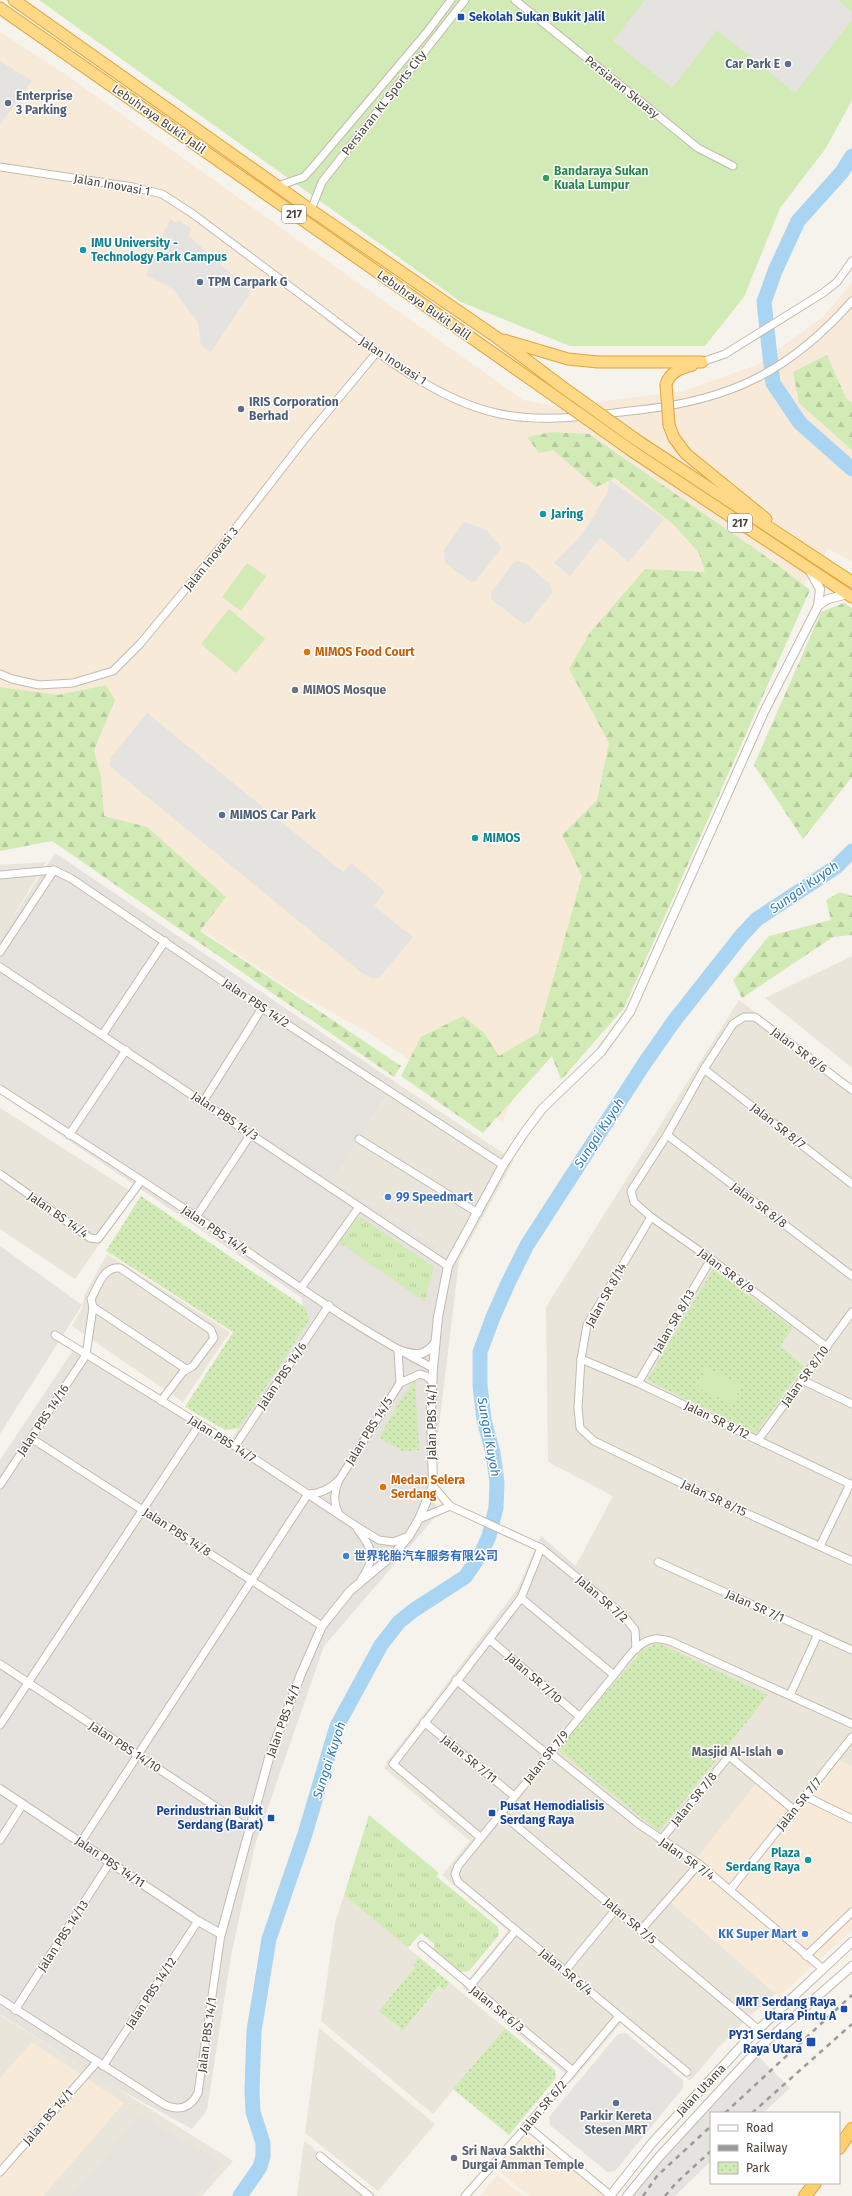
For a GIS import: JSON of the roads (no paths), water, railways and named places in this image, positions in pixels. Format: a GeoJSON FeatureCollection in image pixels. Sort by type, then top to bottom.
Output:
{"type":"FeatureCollection","features":[{"type":"Feature","properties":{"kind":"highway","name":"Lebuhraya Bukit Jalil"},"geometry":{"type":"LineString","coordinates":[[14,0],[311,210],[499,339],[561,386],[638,441],[852,582]]}},
{"type":"Feature","properties":{"kind":"highway","name":"Lebuhraya Bukit Jalil"},"geometry":{"type":"LineString","coordinates":[[0,8],[632,451],[850,595]]}},
{"type":"Feature","properties":{"kind":"highway"},"geometry":{"type":"LineString","coordinates":[[499,339],[568,359],[590,361],[702,362]]}},
{"type":"Feature","properties":{"kind":"highway"},"geometry":{"type":"LineString","coordinates":[[702,362],[678,370],[669,376],[666,384],[669,425],[674,438],[686,454],[801,549]]}},
{"type":"Feature","properties":{"kind":"highway"},"geometry":{"type":"LineString","coordinates":[[840,2147],[852,2129]]}},
{"type":"Feature","properties":{"kind":"highway"},"geometry":{"type":"LineString","coordinates":[[805,2196],[814,2184]]}},
{"type":"Feature","properties":{"kind":"street","name":"Persiaran KL Sports City"},"geometry":{"type":"LineString","coordinates":[[278,186],[304,177],[427,32],[451,0]]}},
{"type":"Feature","properties":{"kind":"street","name":"Persiaran KL Sports City"},"geometry":{"type":"LineString","coordinates":[[311,210],[322,182],[465,0]]}},
{"type":"Feature","properties":{"kind":"street","name":"Persiaran Skuasy"},"geometry":{"type":"LineString","coordinates":[[515,0],[698,148],[733,166]]}},
{"type":"Feature","properties":{"kind":"street","name":"Jalan Inovasi 1"},"geometry":{"type":"LineString","coordinates":[[0,167],[132,187],[162,194],[193,214],[377,352],[454,398],[495,413],[529,418],[564,418],[662,408],[706,399],[764,375],[812,342],[852,301]]}},
{"type":"Feature","properties":{"kind":"street"},"geometry":{"type":"LineString","coordinates":[[702,362],[725,354],[823,293],[837,282],[852,261]]}},
{"type":"Feature","properties":{"kind":"street","name":"Jalan Inovasi 3"},"geometry":{"type":"LineString","coordinates":[[0,674],[12,680],[39,685],[73,683],[113,671],[146,638],[228,538],[304,440],[377,352]]}},
{"type":"Feature","properties":{"kind":"street"},"geometry":{"type":"LineString","coordinates":[[807,568],[820,589],[818,606]]}},
{"type":"Feature","properties":{"kind":"street"},"geometry":{"type":"LineString","coordinates":[[818,606],[828,599],[850,595]]}},
{"type":"Feature","properties":{"kind":"street","name":"Jalan PBS 14/1"},"geometry":{"type":"LineString","coordinates":[[0,1999],[165,2105],[175,2109],[183,2108],[195,2100],[198,2093],[221,1934],[251,1830],[263,1778],[301,1674],[322,1626],[361,1580],[394,1554],[409,1536],[419,1519],[433,1486],[431,1411],[432,1381],[444,1281],[448,1266],[504,1165],[542,1109],[601,1052],[630,1012],[764,712],[818,606]]}},
{"type":"Feature","properties":{"kind":"street"},"geometry":{"type":"LineString","coordinates":[[0,875],[54,870]]}},
{"type":"Feature","properties":{"kind":"street"},"geometry":{"type":"LineString","coordinates":[[0,952],[54,870]]}},
{"type":"Feature","properties":{"kind":"street","name":"Jalan PBS 14/2"},"geometry":{"type":"LineString","coordinates":[[54,870],[72,879],[262,1008],[504,1165]]}},
{"type":"Feature","properties":{"kind":"street"},"geometry":{"type":"LineString","coordinates":[[103,1034],[165,941]]}},
{"type":"Feature","properties":{"kind":"street","name":"Jalan PBS 14/3"},"geometry":{"type":"LineString","coordinates":[[0,967],[103,1034],[448,1266]]}},
{"type":"Feature","properties":{"kind":"street"},"geometry":{"type":"LineString","coordinates":[[203,1102],[262,1008]]}},
{"type":"Feature","properties":{"kind":"street","name":"Jalan SR 8/6"},"geometry":{"type":"LineString","coordinates":[[704,1069],[733,1024],[744,1018],[755,1017],[852,1090]]}},
{"type":"Feature","properties":{"kind":"street"},"geometry":{"type":"LineString","coordinates":[[69,1135],[126,1050]]}},
{"type":"Feature","properties":{"kind":"street"},"geometry":{"type":"LineString","coordinates":[[667,1135],[704,1069]]}},
{"type":"Feature","properties":{"kind":"street","name":"Jalan SR 8/7"},"geometry":{"type":"LineString","coordinates":[[704,1069],[852,1184]]}},
{"type":"Feature","properties":{"kind":"street","name":"Jalan PBS 14/4"},"geometry":{"type":"LineString","coordinates":[[0,1089],[196,1217],[301,1288],[398,1350],[433,1368]]}},
{"type":"Feature","properties":{"kind":"street"},"geometry":{"type":"LineString","coordinates":[[196,1217],[251,1134]]}},
{"type":"Feature","properties":{"kind":"street","name":"Jalan SR 8/9"},"geometry":{"type":"LineString","coordinates":[[667,1135],[632,1191],[634,1202],[651,1217],[711,1259],[826,1347]]}},
{"type":"Feature","properties":{"kind":"street","name":"Jalan SR 8/8"},"geometry":{"type":"LineString","coordinates":[[667,1135],[852,1276]]}},
{"type":"Feature","properties":{"kind":"street"},"geometry":{"type":"LineString","coordinates":[[359,1139],[478,1213]]}},
{"type":"Feature","properties":{"kind":"street","name":"Jalan BS 14/4"},"geometry":{"type":"LineString","coordinates":[[0,1174],[90,1238],[98,1239],[141,1181]]}},
{"type":"Feature","properties":{"kind":"street"},"geometry":{"type":"LineString","coordinates":[[301,1288],[359,1207]]}},
{"type":"Feature","properties":{"kind":"street","name":"Jalan SR 8/14"},"geometry":{"type":"LineString","coordinates":[[580,1428],[578,1408],[581,1358],[587,1325],[651,1217]]}},
{"type":"Feature","properties":{"kind":"street","name":"Jalan SR 8/13"},"geometry":{"type":"LineString","coordinates":[[638,1383],[711,1259]]}},
{"type":"Feature","properties":{"kind":"street"},"geometry":{"type":"LineString","coordinates":[[86,1355],[92,1307],[91,1299],[107,1270],[120,1268],[211,1330],[214,1338],[193,1366],[186,1369],[175,1382],[162,1401]]}},
{"type":"Feature","properties":{"kind":"street","name":"Jalan PBS 14/6"},"geometry":{"type":"LineString","coordinates":[[235,1446],[329,1305]]}},
{"type":"Feature","properties":{"kind":"street"},"geometry":{"type":"LineString","coordinates":[[92,1307],[186,1369]]}},
{"type":"Feature","properties":{"kind":"street","name":"Jalan SR 8/10"},"geometry":{"type":"LineString","coordinates":[[758,1440],[852,1312]]}},
{"type":"Feature","properties":{"kind":"street","name":"Jalan PBS 14/7"},"geometry":{"type":"LineString","coordinates":[[55,1334],[86,1355],[235,1446],[379,1540],[393,1542],[409,1536]]}},
{"type":"Feature","properties":{"kind":"street"},"geometry":{"type":"LineString","coordinates":[[432,1381],[426,1376],[420,1374],[400,1383],[398,1350],[415,1356],[425,1354],[436,1342]]}},
{"type":"Feature","properties":{"kind":"street","name":"Jalan PBS 14/16"},"geometry":{"type":"LineString","coordinates":[[0,1485],[86,1355]]}},
{"type":"Feature","properties":{"kind":"street","name":"Jalan SR 8/12"},"geometry":{"type":"LineString","coordinates":[[581,1358],[638,1383],[851,1484]]}},
{"type":"Feature","properties":{"kind":"street"},"geometry":{"type":"LineString","coordinates":[[802,1380],[852,1404]]}},
{"type":"Feature","properties":{"kind":"street","name":"Jalan PBS 14/5"},"geometry":{"type":"LineString","coordinates":[[339,1480],[400,1383]]}},
{"type":"Feature","properties":{"kind":"street"},"geometry":{"type":"LineString","coordinates":[[0,1725],[199,1424]]}},
{"type":"Feature","properties":{"kind":"street","name":"Jalan SR 8/15"},"geometry":{"type":"LineString","coordinates":[[580,1428],[594,1441],[691,1488],[852,1561]]}},
{"type":"Feature","properties":{"kind":"street","name":"Jalan PBS 14/8"},"geometry":{"type":"LineString","coordinates":[[31,1438],[322,1626]]}},
{"type":"Feature","properties":{"kind":"street"},"geometry":{"type":"LineString","coordinates":[[81,1842],[308,1494],[318,1494],[339,1480]]}},
{"type":"Feature","properties":{"kind":"street"},"geometry":{"type":"LineString","coordinates":[[339,1480],[334,1494],[335,1506],[341,1516]]}},
{"type":"Feature","properties":{"kind":"street"},"geometry":{"type":"LineString","coordinates":[[820,1546],[851,1484]]}},
{"type":"Feature","properties":{"kind":"street","name":"Jalan SR 7/2"},"geometry":{"type":"LineString","coordinates":[[433,1486],[450,1506],[535,1543],[623,1615],[634,1630],[636,1648]]}},
{"type":"Feature","properties":{"kind":"street"},"geometry":{"type":"LineString","coordinates":[[419,1519],[450,1506]]}},
{"type":"Feature","properties":{"kind":"street","name":"Jalan PBS 14/7"},"geometry":{"type":"LineString","coordinates":[[356,1526],[370,1546],[372,1557],[361,1580]]}},
{"type":"Feature","properties":{"kind":"street"},"geometry":{"type":"LineString","coordinates":[[480,1837],[393,1764],[456,1680],[521,1598],[541,1548]]}},
{"type":"Feature","properties":{"kind":"street","name":"Jalan SR 7/1"},"geometry":{"type":"LineString","coordinates":[[658,1562],[852,1650]]}},
{"type":"Feature","properties":{"kind":"street"},"geometry":{"type":"LineString","coordinates":[[521,1598],[614,1675]]}},
{"type":"Feature","properties":{"kind":"street"},"geometry":{"type":"LineString","coordinates":[[790,1695],[818,1634]]}},
{"type":"Feature","properties":{"kind":"street"},"geometry":{"type":"LineString","coordinates":[[636,1648],[655,1638],[670,1642],[852,1724]]}},
{"type":"Feature","properties":{"kind":"street","name":"Jalan SR 7/10"},"geometry":{"type":"LineString","coordinates":[[489,1639],[579,1716]]}},
{"type":"Feature","properties":{"kind":"street","name":"Jalan SR 7/9"},"geometry":{"type":"LineString","coordinates":[[458,1866],[548,1753],[636,1648]]}},
{"type":"Feature","properties":{"kind":"street","name":"Jalan PBS 14/10"},"geometry":{"type":"LineString","coordinates":[[0,1664],[251,1830]]}},
{"type":"Feature","properties":{"kind":"street","name":"Jalan SR 7/4"},"geometry":{"type":"LineString","coordinates":[[456,1680],[660,1840],[699,1864],[823,1969]]}},
{"type":"Feature","properties":{"kind":"street","name":"Jalan SR 7/11"},"geometry":{"type":"LineString","coordinates":[[424,1722],[514,1796]]}},
{"type":"Feature","properties":{"kind":"street","name":"Jalan SR 7/7"},"geometry":{"type":"LineString","coordinates":[[730,1890],[852,1737]]}},
{"type":"Feature","properties":{"kind":"street","name":"Jalan SR 7/8"},"geometry":{"type":"LineString","coordinates":[[660,1840],[727,1757],[730,1757],[794,1810]]}},
{"type":"Feature","properties":{"kind":"street","name":"Jalan PBS 14/11"},"geometry":{"type":"LineString","coordinates":[[0,1789],[198,1921],[221,1934]]}},
{"type":"Feature","properties":{"kind":"street"},"geometry":{"type":"LineString","coordinates":[[805,1796],[852,1819]]}},
{"type":"Feature","properties":{"kind":"street"},"geometry":{"type":"LineString","coordinates":[[0,1840],[23,1804]]}},
{"type":"Feature","properties":{"kind":"street","name":"Jalan SR 7/5"},"geometry":{"type":"LineString","coordinates":[[500,1813],[641,1930],[758,2030]]}},
{"type":"Feature","properties":{"kind":"street","name":"Jalan PBS 14/13"},"geometry":{"type":"LineString","coordinates":[[16,2010],[110,1862]]}},
{"type":"Feature","properties":{"kind":"street"},"geometry":{"type":"LineString","coordinates":[[641,1930],[699,1864]]}},
{"type":"Feature","properties":{"kind":"street","name":"Jalan SR 6/4"},"geometry":{"type":"LineString","coordinates":[[458,1866],[456,1874],[458,1882],[686,2072]]}},
{"type":"Feature","properties":{"kind":"street"},"geometry":{"type":"LineString","coordinates":[[565,1971],[616,1909]]}},
{"type":"Feature","properties":{"kind":"street"},"geometry":{"type":"LineString","coordinates":[[806,1956],[852,1912]]}},
{"type":"Feature","properties":{"kind":"street","name":"Jalan PBS 14/12"},"geometry":{"type":"LineString","coordinates":[[100,2064],[198,1921]]}},
{"type":"Feature","properties":{"kind":"street"},"geometry":{"type":"LineString","coordinates":[[470,1986],[516,1930]]}},
{"type":"Feature","properties":{"kind":"street","name":"Jalan Utama"},"geometry":{"type":"LineString","coordinates":[[610,2196],[652,2143],[758,2030],[852,1942]]}},
{"type":"Feature","properties":{"kind":"street","name":"Jalan SR 6/3"},"geometry":{"type":"LineString","coordinates":[[422,1945],[573,2071]]}},
{"type":"Feature","properties":{"kind":"street","name":"Jalan Utama"},"geometry":{"type":"LineString","coordinates":[[627,2196],[659,2157],[762,2045],[852,1966]]}},
{"type":"Feature","properties":{"kind":"street","name":"Jalan SR 6/2"},"geometry":{"type":"LineString","coordinates":[[466,2196],[619,2016]]}},
{"type":"Feature","properties":{"kind":"street","name":"Jalan BS 14/1"},"geometry":{"type":"LineString","coordinates":[[0,2172],[100,2064]]}},
{"type":"Feature","properties":{"kind":"street"},"geometry":{"type":"LineString","coordinates":[[527,2126],[610,2196]]}},
{"type":"Feature","properties":{"kind":"street"},"geometry":{"type":"LineString","coordinates":[[320,2156],[369,2196]]}},
{"type":"Feature","properties":{"kind":"waterway","name":"Sungai Kuyoh"},"geometry":{"type":"LineString","coordinates":[[852,156],[842,172],[798,221],[775,271],[764,302],[773,383],[800,423],[852,469]]}},
{"type":"Feature","properties":{"kind":"waterway","name":"Sungai Kuyoh"},"geometry":{"type":"LineString","coordinates":[[240,2196],[260,2167],[263,2156],[263,2143],[253,2112],[252,2091],[254,2031],[269,1939],[305,1834],[337,1726],[381,1645],[399,1622],[414,1610],[465,1577],[481,1554],[489,1536],[496,1508],[497,1482],[493,1453],[484,1420],[480,1385],[480,1352],[509,1281],[527,1245],[644,1064],[674,1021],[742,935],[757,919],[836,867],[852,851]]}},
{"type":"Feature","properties":{"kind":"railway"},"geometry":{"type":"LineString","coordinates":[[726,2112],[852,1995]]}},
{"type":"Feature","properties":{"kind":"railway"},"geometry":{"type":"LineString","coordinates":[[753,2112],[852,2024]]}},
{"type":"Feature","properties":{"kind":"railway"},"geometry":{"type":"LineString","coordinates":[[643,2196],[657,2176],[710,2127]]}},
{"type":"Feature","properties":{"kind":"railway"},"geometry":{"type":"LineString","coordinates":[[665,2196],[676,2183],[710,2152]]}},
{"type":"Feature","properties":{"kind":"place","name":"Sekolah Sukan Bukit Jalil"},"geometry":{"type":"Point","coordinates":[461,17]}},
{"type":"Feature","properties":{"kind":"place","name":"Car Park E"},"geometry":{"type":"Point","coordinates":[788,64]}},
{"type":"Feature","properties":{"kind":"place","name":"Enterprise 3 Parking"},"geometry":{"type":"Point","coordinates":[8,103]}},
{"type":"Feature","properties":{"kind":"place","name":"Bandaraya Sukan Kuala Lumpur"},"geometry":{"type":"Point","coordinates":[546,178]}},
{"type":"Feature","properties":{"kind":"place","name":"IMU University - Technology Park Campus"},"geometry":{"type":"Point","coordinates":[83,250]}},
{"type":"Feature","properties":{"kind":"place","name":"TPM Carpark G"},"geometry":{"type":"Point","coordinates":[200,282]}},
{"type":"Feature","properties":{"kind":"place","name":"IRIS Corporation Berhad"},"geometry":{"type":"Point","coordinates":[241,409]}},
{"type":"Feature","properties":{"kind":"place","name":"Jaring"},"geometry":{"type":"Point","coordinates":[543,514]}},
{"type":"Feature","properties":{"kind":"place","name":"MIMOS Food Court"},"geometry":{"type":"Point","coordinates":[307,652]}},
{"type":"Feature","properties":{"kind":"place","name":"MIMOS Mosque"},"geometry":{"type":"Point","coordinates":[295,690]}},
{"type":"Feature","properties":{"kind":"place","name":"MIMOS Car Park"},"geometry":{"type":"Point","coordinates":[222,815]}},
{"type":"Feature","properties":{"kind":"place","name":"MIMOS"},"geometry":{"type":"Point","coordinates":[475,838]}},
{"type":"Feature","properties":{"kind":"place","name":"99 Speedmart"},"geometry":{"type":"Point","coordinates":[388,1197]}},
{"type":"Feature","properties":{"kind":"place","name":"Medan Selera Serdang"},"geometry":{"type":"Point","coordinates":[383,1487]}},
{"type":"Feature","properties":{"kind":"place","name":"世界轮胎汽车服务有限公司"},"geometry":{"type":"Point","coordinates":[346,1556]}},
{"type":"Feature","properties":{"kind":"place","name":"Masjid Al-Islah"},"geometry":{"type":"Point","coordinates":[780,1752]}},
{"type":"Feature","properties":{"kind":"place","name":"Pusat Hemodialisis Serdang Raya"},"geometry":{"type":"Point","coordinates":[492,1813]}},
{"type":"Feature","properties":{"kind":"place","name":"Perindustrian Bukit Serdang (Barat)"},"geometry":{"type":"Point","coordinates":[271,1818]}},
{"type":"Feature","properties":{"kind":"place","name":"Plaza Serdang Raya"},"geometry":{"type":"Point","coordinates":[808,1860]}},
{"type":"Feature","properties":{"kind":"place","name":"KK Super Mart"},"geometry":{"type":"Point","coordinates":[805,1934]}},
{"type":"Feature","properties":{"kind":"place","name":"MRT Serdang Raya Utara Pintu A"},"geometry":{"type":"Point","coordinates":[844,2009]}},
{"type":"Feature","properties":{"kind":"place","name":"PY31 Serdang Raya Utara"},"geometry":{"type":"Point","coordinates":[811,2042]}},
{"type":"Feature","properties":{"kind":"place","name":"Parkir Kereta Stesen MRT"},"geometry":{"type":"Point","coordinates":[616,2103]}},
{"type":"Feature","properties":{"kind":"place","name":"Sri Nava Sakthi Durgai Amman Temple"},"geometry":{"type":"Point","coordinates":[454,2158]}}]}
